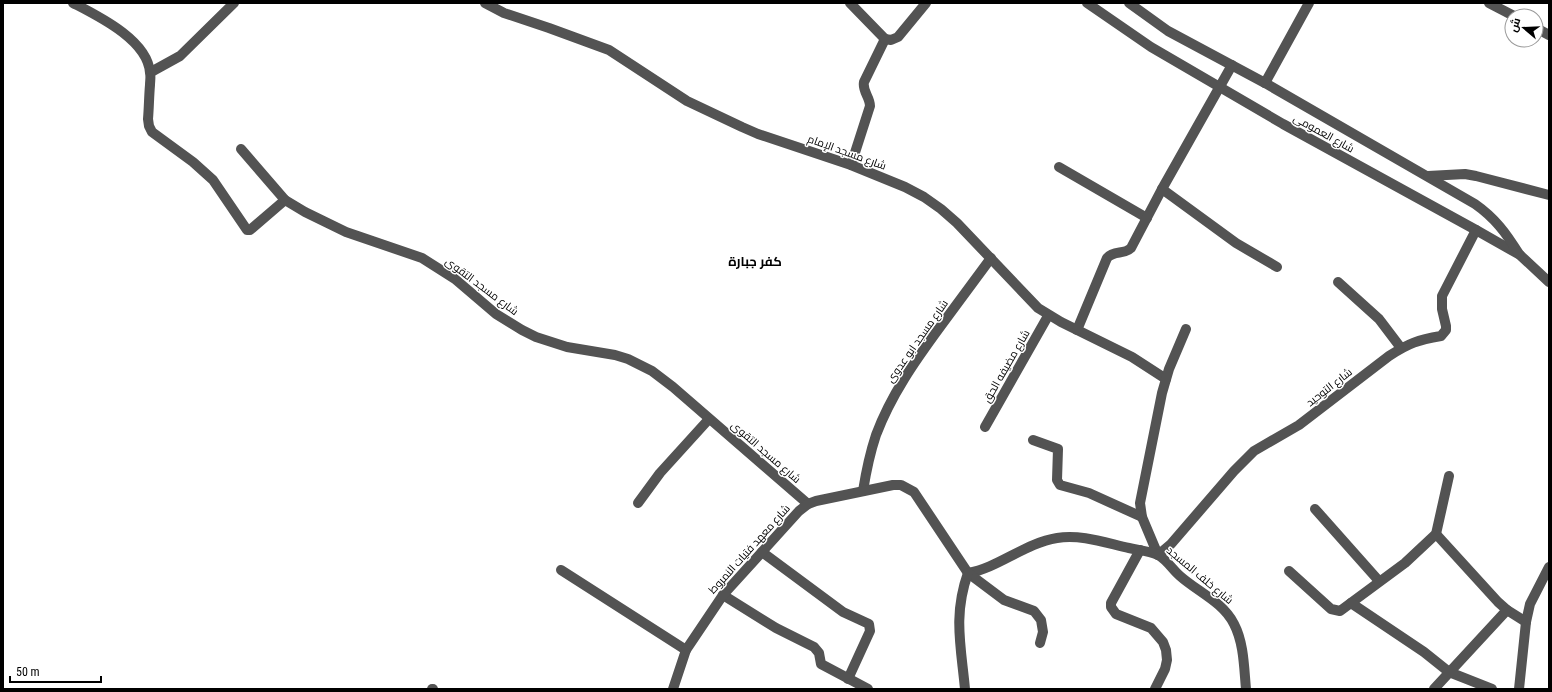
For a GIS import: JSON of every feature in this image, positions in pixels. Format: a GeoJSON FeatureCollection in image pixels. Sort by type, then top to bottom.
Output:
{"type":"FeatureCollection","features":[{"type":"Feature","properties":{"kind":"street"},"geometry":{"type":"LineString","coordinates":[[73,3],[109,24],[133,42],[146,60],[150,72],[148,119],[152,132],[193,162],[213,180],[247,230],[250,230],[285,200]]}},
{"type":"Feature","properties":{"kind":"street"},"geometry":{"type":"LineString","coordinates":[[150,72],[180,56],[234,3]]}},
{"type":"Feature","properties":{"kind":"street","name":"شارع مسجد الإمام"},"geometry":{"type":"LineString","coordinates":[[485,3],[504,13],[609,50],[687,101],[742,127],[758,134],[851,165],[905,187],[924,197],[957,223],[1028,298],[1048,316],[1132,357],[1166,379]]}},
{"type":"Feature","properties":{"kind":"street"},"geometry":{"type":"LineString","coordinates":[[850,3],[885,39],[891,40],[898,37],[926,3]]}},
{"type":"Feature","properties":{"kind":"street","name":"شارع العمومى"},"geometry":{"type":"LineString","coordinates":[[1087,3],[1151,47],[1283,124],[1520,255],[1549,282]]}},
{"type":"Feature","properties":{"kind":"street"},"geometry":{"type":"LineString","coordinates":[[1129,3],[1168,31],[1265,83],[1428,176],[1488,213],[1500,225],[1520,255]]}},
{"type":"Feature","properties":{"kind":"street"},"geometry":{"type":"LineString","coordinates":[[1265,83],[1309,3]]}},
{"type":"Feature","properties":{"kind":"street"},"geometry":{"type":"LineString","coordinates":[[1489,3],[1504,11]]}},
{"type":"Feature","properties":{"kind":"street"},"geometry":{"type":"LineString","coordinates":[[851,165],[870,106],[864,90],[864,82],[885,39]]}},
{"type":"Feature","properties":{"kind":"street"},"geometry":{"type":"LineString","coordinates":[[1077,330],[1107,258],[1114,253],[1129,250],[1232,65]]}},
{"type":"Feature","properties":{"kind":"street","name":"شارع مسجد التقوى"},"geometry":{"type":"LineString","coordinates":[[241,149],[285,200],[305,212],[346,232],[422,258],[455,278],[496,314],[522,330],[536,337],[567,347],[616,355],[641,364],[663,379],[808,504]]}},
{"type":"Feature","properties":{"kind":"street"},"geometry":{"type":"LineString","coordinates":[[1059,168],[1147,218]]}},
{"type":"Feature","properties":{"kind":"street"},"geometry":{"type":"LineString","coordinates":[[1428,176],[1465,174],[1549,195]]}},
{"type":"Feature","properties":{"kind":"street"},"geometry":{"type":"LineString","coordinates":[[1162,190],[1236,243],[1278,267]]}},
{"type":"Feature","properties":{"kind":"street","name":"شارع التوحيد"},"geometry":{"type":"LineString","coordinates":[[1158,555],[1170,544],[1234,471],[1254,451],[1299,425],[1401,348],[1413,342],[1444,334],[1446,326],[1442,309],[1442,296],[1476,230]]}},
{"type":"Feature","properties":{"kind":"street","name":"شارع مسجد ابو عدوى"},"geometry":{"type":"LineString","coordinates":[[863,491],[868,462],[876,435],[900,384],[991,258]]}},
{"type":"Feature","properties":{"kind":"street"},"geometry":{"type":"LineString","coordinates":[[1338,282],[1379,318],[1401,348]]}},
{"type":"Feature","properties":{"kind":"street","name":"شارع مضيفه الحق"},"geometry":{"type":"LineString","coordinates":[[985,427],[1048,316]]}},
{"type":"Feature","properties":{"kind":"street"},"geometry":{"type":"LineString","coordinates":[[1158,555],[1142,517],[1140,503],[1162,393],[1169,369],[1186,329]]}},
{"type":"Feature","properties":{"kind":"street"},"geometry":{"type":"LineString","coordinates":[[638,503],[660,473],[709,419]]}},
{"type":"Feature","properties":{"kind":"street"},"geometry":{"type":"LineString","coordinates":[[1033,440],[1058,449],[1057,480],[1060,485],[1089,493],[1142,517]]}},
{"type":"Feature","properties":{"kind":"street"},"geometry":{"type":"LineString","coordinates":[[1289,571],[1331,609],[1340,611],[1405,563],[1436,534],[1449,476]]}},
{"type":"Feature","properties":{"kind":"street","name":"شارع معهد فتيات النمروط"},"geometry":{"type":"LineString","coordinates":[[675,688],[686,650],[723,595],[799,511],[816,500],[893,485],[901,485],[914,492],[968,573],[1004,600],[1034,611],[1041,620],[1043,632],[1040,643]]}},
{"type":"Feature","properties":{"kind":"street"},"geometry":{"type":"LineString","coordinates":[[1315,509],[1379,581]]}},
{"type":"Feature","properties":{"kind":"street"},"geometry":{"type":"LineString","coordinates":[[1436,534],[1507,610],[1526,622]]}},
{"type":"Feature","properties":{"kind":"street","name":"شارع خلف المسجد"},"geometry":{"type":"LineString","coordinates":[[968,573],[980,570],[1035,544],[1058,538],[1070,537],[1092,539],[1158,555],[1179,576],[1220,606],[1228,614],[1238,634],[1246,689]]}},
{"type":"Feature","properties":{"kind":"street"},"geometry":{"type":"LineString","coordinates":[[1140,550],[1111,603],[1111,607],[1116,614],[1152,628],[1163,642],[1166,650],[1166,664],[1155,689]]}},
{"type":"Feature","properties":{"kind":"street"},"geometry":{"type":"LineString","coordinates":[[762,552],[843,612],[869,624],[870,630],[848,679]]}},
{"type":"Feature","properties":{"kind":"street"},"geometry":{"type":"LineString","coordinates":[[1519,689],[1526,622],[1530,604],[1549,567]]}},
{"type":"Feature","properties":{"kind":"street"},"geometry":{"type":"LineString","coordinates":[[561,570],[686,650]]}},
{"type":"Feature","properties":{"kind":"street"},"geometry":{"type":"LineString","coordinates":[[965,689],[958,615],[963,586],[968,573]]}},
{"type":"Feature","properties":{"kind":"street"},"geometry":{"type":"LineString","coordinates":[[723,595],[776,628],[814,647],[819,653],[821,664],[868,689]]}},
{"type":"Feature","properties":{"kind":"street"},"geometry":{"type":"LineString","coordinates":[[1351,603],[1424,652],[1449,672],[1492,689]]}},
{"type":"Feature","properties":{"kind":"street"},"geometry":{"type":"LineString","coordinates":[[1434,689],[1507,610]]}},
{"type":"Feature","properties":{"kind":"district","name":"كفر جبارة"},"geometry":{"type":"Point","coordinates":[755,261]}}]}
